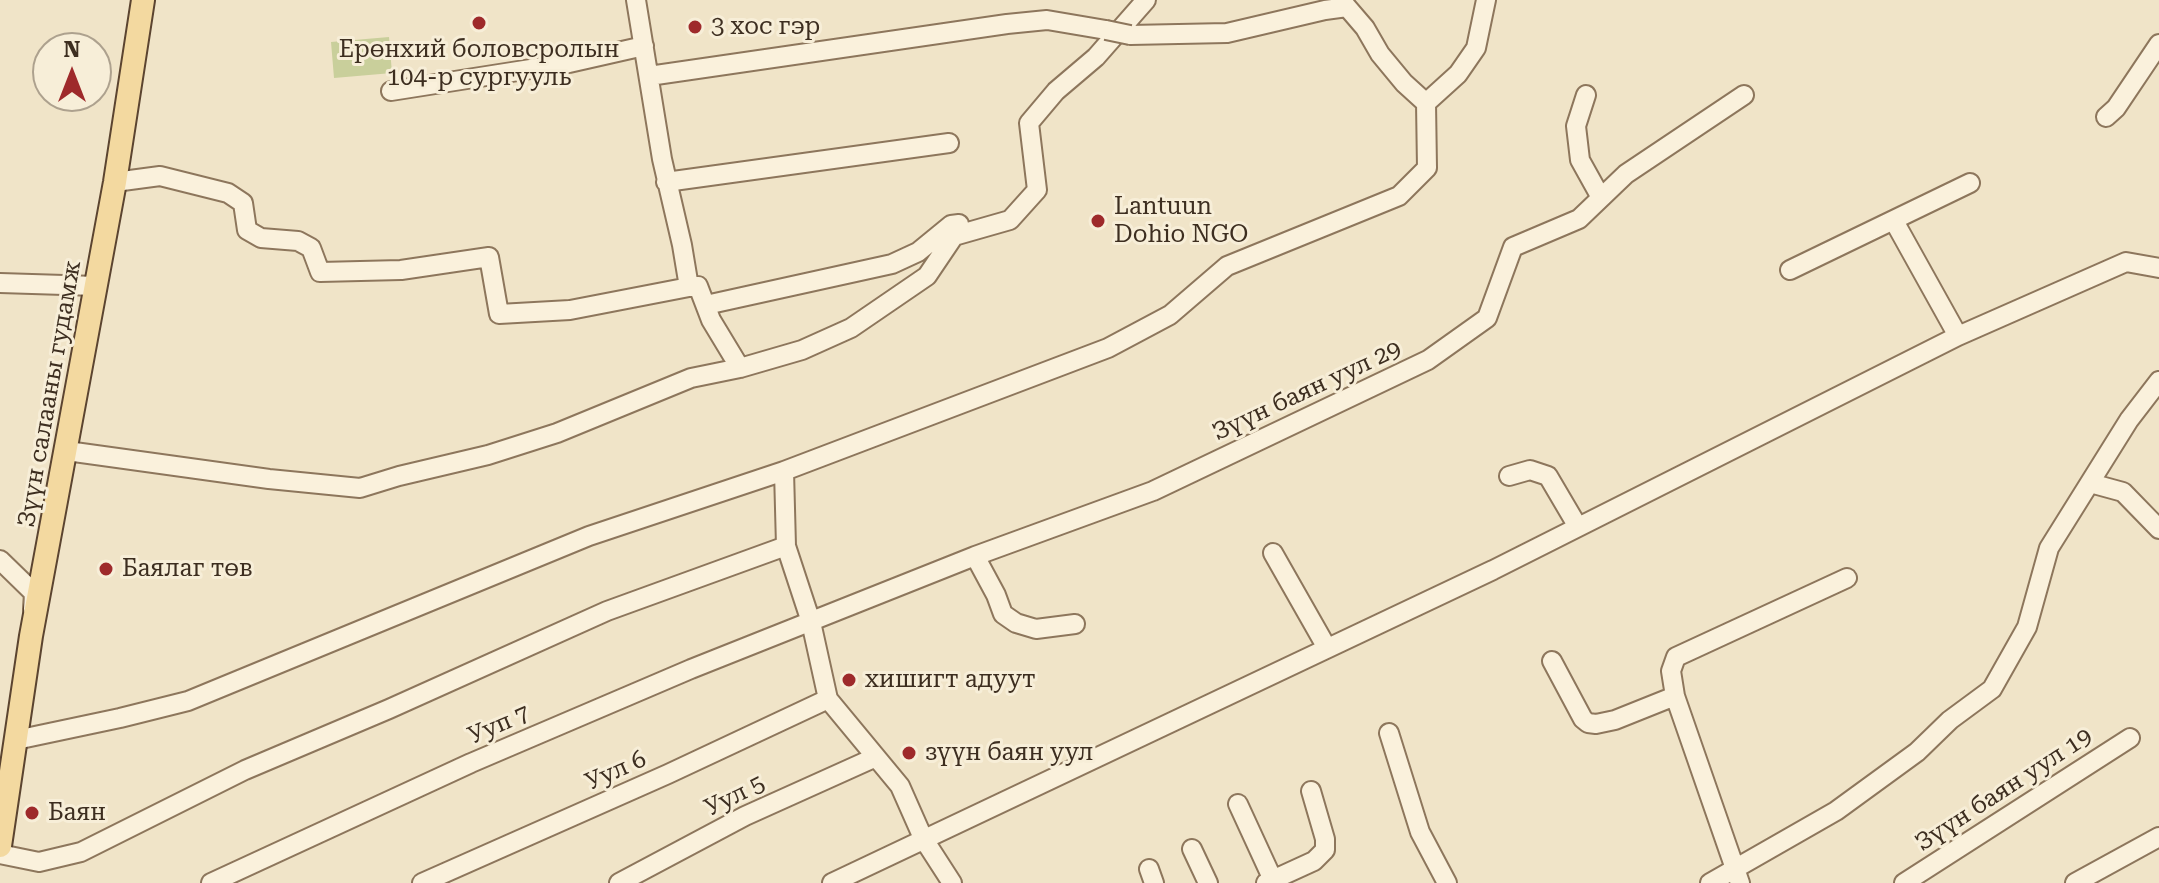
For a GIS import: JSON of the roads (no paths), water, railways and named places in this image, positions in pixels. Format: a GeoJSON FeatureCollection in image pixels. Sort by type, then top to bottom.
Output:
{"type":"FeatureCollection","features":[{"type":"Feature","properties":{"kind":"main road","name":"Зүүн салааны гудамж"},"geometry":{"type":"LineString","coordinates":[[0,846],[31,636],[115,182],[143,0]]}},
{"type":"Feature","properties":{"kind":"street"},"geometry":{"type":"LineString","coordinates":[[636,0],[666,182],[689,287]]}},
{"type":"Feature","properties":{"kind":"street"},"geometry":{"type":"LineString","coordinates":[[67,451],[269,479],[360,488],[530,442],[691,378],[802,350],[851,328],[927,276],[954,236],[1010,220],[1037,190],[1029,123],[1056,91],[1096,57],[1146,0]]}},
{"type":"Feature","properties":{"kind":"street"},"geometry":{"type":"LineString","coordinates":[[1426,103],[1458,74],[1476,48],[1486,0]]}},
{"type":"Feature","properties":{"kind":"street"},"geometry":{"type":"LineString","coordinates":[[16,740],[188,701],[589,536],[784,471],[1108,348],[1170,315],[1227,266],[1399,196],[1427,168],[1426,103],[1380,54],[1365,28],[1347,7],[1227,33],[1130,35],[1047,20],[649,76]]}},
{"type":"Feature","properties":{"kind":"street"},"geometry":{"type":"LineString","coordinates":[[2106,117],[2116,108],[2159,44]]}},
{"type":"Feature","properties":{"kind":"street"},"geometry":{"type":"LineString","coordinates":[[391,91],[569,63],[644,46]]}},
{"type":"Feature","properties":{"kind":"street"},"geometry":{"type":"LineString","coordinates":[[1586,95],[1576,126],[1580,160],[1600,196]]}},
{"type":"Feature","properties":{"kind":"street","name":"Зүүн баян уул 29"},"geometry":{"type":"LineString","coordinates":[[811,622],[975,556],[1153,491],[1428,360],[1487,318],[1513,247],[1579,219],[1626,174],[1744,95]]}},
{"type":"Feature","properties":{"kind":"street"},"geometry":{"type":"LineString","coordinates":[[666,182],[949,143]]}},
{"type":"Feature","properties":{"kind":"street"},"geometry":{"type":"LineString","coordinates":[[115,182],[160,176],[228,193],[243,203],[247,230],[261,238],[298,241],[311,248],[320,272],[401,270],[489,257],[499,314],[570,310],[698,286],[711,320],[740,368]]}},
{"type":"Feature","properties":{"kind":"street"},"geometry":{"type":"LineString","coordinates":[[1790,270],[1970,183]]}},
{"type":"Feature","properties":{"kind":"street"},"geometry":{"type":"LineString","coordinates":[[706,305],[892,264],[918,252],[951,225],[983,219],[1030,197]]}},
{"type":"Feature","properties":{"kind":"street"},"geometry":{"type":"LineString","coordinates":[[1894,221],[1958,336]]}},
{"type":"Feature","properties":{"kind":"street"},"geometry":{"type":"LineString","coordinates":[[832,883],[1578,527],[1958,336],[2126,262],[2159,268]]}},
{"type":"Feature","properties":{"kind":"street"},"geometry":{"type":"LineString","coordinates":[[0,283],[96,286]]}},
{"type":"Feature","properties":{"kind":"street"},"geometry":{"type":"LineString","coordinates":[[1710,883],[1738,876],[1836,811],[1917,752],[1950,720],[1992,689],[2027,627],[2049,548],[2129,420],[2159,381]]}},
{"type":"Feature","properties":{"kind":"street"},"geometry":{"type":"LineString","coordinates":[[1509,476],[1530,470],[1548,476],[1578,527]]}},
{"type":"Feature","properties":{"kind":"street"},"geometry":{"type":"LineString","coordinates":[[784,471],[786,546],[811,622],[828,699],[900,786],[923,838],[952,883]]}},
{"type":"Feature","properties":{"kind":"street"},"geometry":{"type":"LineString","coordinates":[[2090,483],[2123,492],[2156,520]]}},
{"type":"Feature","properties":{"kind":"street"},"geometry":{"type":"LineString","coordinates":[[0,854],[39,862],[81,852],[245,770],[607,611],[786,546]]}},
{"type":"Feature","properties":{"kind":"street"},"geometry":{"type":"LineString","coordinates":[[1273,553],[1327,648]]}},
{"type":"Feature","properties":{"kind":"street"},"geometry":{"type":"LineString","coordinates":[[975,556],[1003,614],[1016,623],[1036,629],[1075,624]]}},
{"type":"Feature","properties":{"kind":"street"},"geometry":{"type":"LineString","coordinates":[[0,560],[34,593],[31,636]]}},
{"type":"Feature","properties":{"kind":"street"},"geometry":{"type":"LineString","coordinates":[[1738,876],[1675,696],[1671,671],[1676,657],[1847,578]]}},
{"type":"Feature","properties":{"kind":"street","name":"Ууп 7"},"geometry":{"type":"LineString","coordinates":[[211,883],[471,763],[691,669],[811,622]]}},
{"type":"Feature","properties":{"kind":"street"},"geometry":{"type":"LineString","coordinates":[[1552,661],[1588,723],[1615,720],[1675,696]]}},
{"type":"Feature","properties":{"kind":"street","name":"Уул 6"},"geometry":{"type":"LineString","coordinates":[[422,883],[828,699]]}},
{"type":"Feature","properties":{"kind":"street"},"geometry":{"type":"LineString","coordinates":[[1389,733],[1420,832],[1447,883]]}},
{"type":"Feature","properties":{"kind":"street","name":"Зүүн баян уул 19"},"geometry":{"type":"LineString","coordinates":[[1904,883],[2130,738]]}},
{"type":"Feature","properties":{"kind":"street","name":"Уул 5"},"geometry":{"type":"LineString","coordinates":[[619,883],[745,816],[876,757]]}},
{"type":"Feature","properties":{"kind":"street"},"geometry":{"type":"LineString","coordinates":[[1238,804],[1269,882],[1314,861],[1325,850],[1325,839],[1311,791]]}},
{"type":"Feature","properties":{"kind":"street"},"geometry":{"type":"LineString","coordinates":[[2075,883],[2159,837]]}},
{"type":"Feature","properties":{"kind":"street"},"geometry":{"type":"LineString","coordinates":[[1192,849],[1208,883]]}},
{"type":"Feature","properties":{"kind":"place","name":"Ерөнхий боловсролын 104-р сургууль"},"geometry":{"type":"Point","coordinates":[479,23]}},
{"type":"Feature","properties":{"kind":"place","name":"3 хос гэр"},"geometry":{"type":"Point","coordinates":[695,27]}},
{"type":"Feature","properties":{"kind":"place","name":"Lantuun Dohio NGO"},"geometry":{"type":"Point","coordinates":[1098,221]}},
{"type":"Feature","properties":{"kind":"place","name":"Баялаг төв"},"geometry":{"type":"Point","coordinates":[106,569]}},
{"type":"Feature","properties":{"kind":"place","name":"хишигт адуут"},"geometry":{"type":"Point","coordinates":[849,680]}},
{"type":"Feature","properties":{"kind":"place","name":"зүүн баян уул"},"geometry":{"type":"Point","coordinates":[909,753]}},
{"type":"Feature","properties":{"kind":"place","name":"Баян"},"geometry":{"type":"Point","coordinates":[32,813]}}]}
